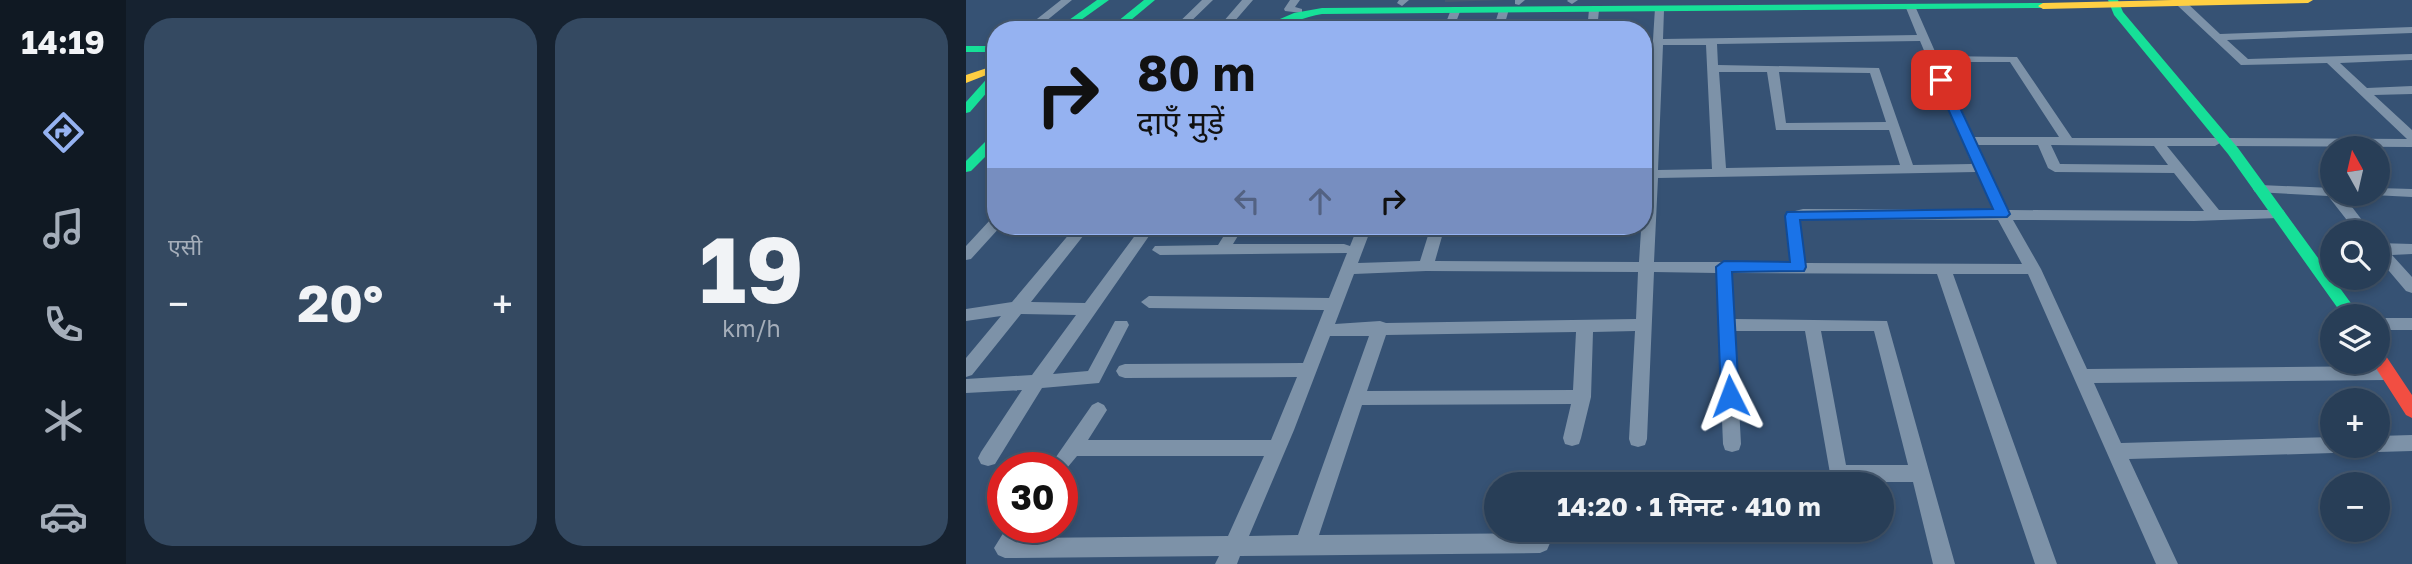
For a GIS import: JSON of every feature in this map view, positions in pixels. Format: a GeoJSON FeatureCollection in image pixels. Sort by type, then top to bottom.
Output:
{"type":"FeatureCollection","features":[{"type":"Feature","properties":{"kind":"street"},"geometry":{"type":"LineString","coordinates":[[1040,21],[1068,0]]}},
{"type":"Feature","properties":{"kind":"street"},"geometry":{"type":"LineString","coordinates":[[1073,21],[1104,0]]}},
{"type":"Feature","properties":{"kind":"street"},"geometry":{"type":"LineString","coordinates":[[1094,21],[1119,0]]}},
{"type":"Feature","properties":{"kind":"street"},"geometry":{"type":"LineString","coordinates":[[1123,21],[1150,0]]}},
{"type":"Feature","properties":{"kind":"street"},"geometry":{"type":"LineString","coordinates":[[1186,21],[1208,0]]}},
{"type":"Feature","properties":{"kind":"street"},"geometry":{"type":"LineString","coordinates":[[1229,21],[1248,0]]}},
{"type":"Feature","properties":{"kind":"street"},"geometry":{"type":"LineString","coordinates":[[1282,21],[1322,11],[1456,9],[1572,0],[1721,0]]}},
{"type":"Feature","properties":{"kind":"street"},"geometry":{"type":"LineString","coordinates":[[1265,21],[1297,6],[1403,1],[1659,9],[1806,4],[1911,8],[2123,3],[2182,5],[2308,0]]}},
{"type":"Feature","properties":{"kind":"street"},"geometry":{"type":"LineString","coordinates":[[1503,21],[1514,3]]}},
{"type":"Feature","properties":{"kind":"street"},"geometry":{"type":"LineString","coordinates":[[2123,3],[2118,13],[2260,189],[2344,304]]}},
{"type":"Feature","properties":{"kind":"street"},"geometry":{"type":"LineString","coordinates":[[2182,5],[2245,63],[2412,57]]}},
{"type":"Feature","properties":{"kind":"street"},"geometry":{"type":"LineString","coordinates":[[1911,8],[1967,141],[2002,214],[2033,269],[2167,564]]}},
{"type":"Feature","properties":{"kind":"street"},"geometry":{"type":"LineString","coordinates":[[1451,21],[1456,9]]}},
{"type":"Feature","properties":{"kind":"street"},"geometry":{"type":"LineString","coordinates":[[1593,21],[1594,9]]}},
{"type":"Feature","properties":{"kind":"street"},"geometry":{"type":"LineString","coordinates":[[1652,55],[1657,42],[1659,9]]}},
{"type":"Feature","properties":{"kind":"street"},"geometry":{"type":"LineString","coordinates":[[2219,37],[2412,30]]}},
{"type":"Feature","properties":{"kind":"street"},"geometry":{"type":"LineString","coordinates":[[1657,42],[1923,38]]}},
{"type":"Feature","properties":{"kind":"street"},"geometry":{"type":"LineString","coordinates":[[1710,41],[1719,172]]}},
{"type":"Feature","properties":{"kind":"street"},"geometry":{"type":"LineString","coordinates":[[966,49],[987,61]]}},
{"type":"Feature","properties":{"kind":"street"},"geometry":{"type":"LineString","coordinates":[[966,57],[987,63]]}},
{"type":"Feature","properties":{"kind":"street"},"geometry":{"type":"LineString","coordinates":[[1932,59],[2013,59],[2068,142]]}},
{"type":"Feature","properties":{"kind":"street"},"geometry":{"type":"LineString","coordinates":[[2330,60],[2412,137]]}},
{"type":"Feature","properties":{"kind":"street"},"geometry":{"type":"LineString","coordinates":[[966,79],[987,68]]}},
{"type":"Feature","properties":{"kind":"street"},"geometry":{"type":"LineString","coordinates":[[1712,68],[1875,70],[1908,169]]}},
{"type":"Feature","properties":{"kind":"street"},"geometry":{"type":"LineString","coordinates":[[1773,70],[1780,127],[1894,126]]}},
{"type":"Feature","properties":{"kind":"street"},"geometry":{"type":"LineString","coordinates":[[966,109],[987,76]]}},
{"type":"Feature","properties":{"kind":"street"},"geometry":{"type":"LineString","coordinates":[[2365,92],[2412,90]]}},
{"type":"Feature","properties":{"kind":"street"},"geometry":{"type":"LineString","coordinates":[[966,126],[987,108]]}},
{"type":"Feature","properties":{"kind":"street"},"geometry":{"type":"LineString","coordinates":[[1967,141],[2412,143]]}},
{"type":"Feature","properties":{"kind":"street"},"geometry":{"type":"LineString","coordinates":[[2043,141],[2055,168],[2178,169]]}},
{"type":"Feature","properties":{"kind":"street"},"geometry":{"type":"LineString","coordinates":[[2158,142],[2215,215]]}},
{"type":"Feature","properties":{"kind":"street"},"geometry":{"type":"LineString","coordinates":[[966,168],[987,148]]}},
{"type":"Feature","properties":{"kind":"street"},"geometry":{"type":"LineString","coordinates":[[1652,173],[1980,168]]}},
{"type":"Feature","properties":{"kind":"street"},"geometry":{"type":"LineString","coordinates":[[2260,189],[2320,192]]}},
{"type":"Feature","properties":{"kind":"street"},"geometry":{"type":"LineString","coordinates":[[2390,192],[2412,193]]}},
{"type":"Feature","properties":{"kind":"street"},"geometry":{"type":"LineString","coordinates":[[2343,206],[2355,220]]}},
{"type":"Feature","properties":{"kind":"street"},"geometry":{"type":"LineString","coordinates":[[1798,267],[1792,216],[2277,213]]}},
{"type":"Feature","properties":{"kind":"street"},"geometry":{"type":"LineString","coordinates":[[966,255],[987,232]]}},
{"type":"Feature","properties":{"kind":"street"},"geometry":{"type":"LineString","coordinates":[[966,370],[1076,235]]}},
{"type":"Feature","properties":{"kind":"street"},"geometry":{"type":"LineString","coordinates":[[992,452],[1037,382],[1142,235]]}},
{"type":"Feature","properties":{"kind":"street"},"geometry":{"type":"LineString","coordinates":[[1222,250],[1231,235]]}},
{"type":"Feature","properties":{"kind":"street"},"geometry":{"type":"LineString","coordinates":[[1230,555],[1277,448],[1361,235]]}},
{"type":"Feature","properties":{"kind":"street"},"geometry":{"type":"LineString","coordinates":[[1426,265],[1435,235]]}},
{"type":"Feature","properties":{"kind":"street"},"geometry":{"type":"LineString","coordinates":[[1638,439],[1646,235]]}},
{"type":"Feature","properties":{"kind":"street"},"geometry":{"type":"LineString","coordinates":[[1160,250],[1344,249]]}},
{"type":"Feature","properties":{"kind":"street"},"geometry":{"type":"LineString","coordinates":[[2390,249],[2412,249]]}},
{"type":"Feature","properties":{"kind":"street"},"geometry":{"type":"LineString","coordinates":[[2390,262],[2412,288]]}},
{"type":"Feature","properties":{"kind":"street"},"geometry":{"type":"LineString","coordinates":[[1348,268],[1426,265],[2033,269]]}},
{"type":"Feature","properties":{"kind":"street"},"geometry":{"type":"LineString","coordinates":[[1724,267],[1732,444]]}},
{"type":"Feature","properties":{"kind":"street"},"geometry":{"type":"LineString","coordinates":[[1943,268],[2046,564]]}},
{"type":"Feature","properties":{"kind":"street"},"geometry":{"type":"LineString","coordinates":[[1149,302],[1334,304]]}},
{"type":"Feature","properties":{"kind":"street"},"geometry":{"type":"LineString","coordinates":[[966,314],[1015,308],[1089,309]]}},
{"type":"Feature","properties":{"kind":"street"},"geometry":{"type":"LineString","coordinates":[[1727,324],[1881,325],[1944,564]]}},
{"type":"Feature","properties":{"kind":"street"},"geometry":{"type":"LineString","coordinates":[[2390,324],[2412,324]]}},
{"type":"Feature","properties":{"kind":"street"},"geometry":{"type":"LineString","coordinates":[[966,386],[1093,378],[1121,325]]}},
{"type":"Feature","properties":{"kind":"street"},"geometry":{"type":"LineString","coordinates":[[1324,330],[1380,327],[1644,325]]}},
{"type":"Feature","properties":{"kind":"street"},"geometry":{"type":"LineString","coordinates":[[1812,325],[1838,473],[1920,474]]}},
{"type":"Feature","properties":{"kind":"street"},"geometry":{"type":"LineString","coordinates":[[1572,438],[1582,397],[1585,326]]}},
{"type":"Feature","properties":{"kind":"street"},"geometry":{"type":"LineString","coordinates":[[1305,545],[1380,327]]}},
{"type":"Feature","properties":{"kind":"street"},"geometry":{"type":"LineString","coordinates":[[1125,371],[1308,370]]}},
{"type":"Feature","properties":{"kind":"street"},"geometry":{"type":"LineString","coordinates":[[2082,376],[2393,376],[2412,410]]}},
{"type":"Feature","properties":{"kind":"street"},"geometry":{"type":"LineString","coordinates":[[1356,398],[1582,397]]}},
{"type":"Feature","properties":{"kind":"street"},"geometry":{"type":"LineString","coordinates":[[1069,452],[1098,410]]}},
{"type":"Feature","properties":{"kind":"street"},"geometry":{"type":"LineString","coordinates":[[2390,444],[2412,443]]}},
{"type":"Feature","properties":{"kind":"street"},"geometry":{"type":"LineString","coordinates":[[2116,451],[2320,445]]}},
{"type":"Feature","properties":{"kind":"street"},"geometry":{"type":"LineString","coordinates":[[1072,448],[1277,448]]}},
{"type":"Feature","properties":{"kind":"street"},"geometry":{"type":"LineString","coordinates":[[1008,543],[1005,548],[1230,555],[1305,545],[1540,543]]}},
{"type":"Feature","properties":{"kind":"traffic: fast"},"geometry":{"type":"LineString","coordinates":[[1073,21],[1104,0]]}},
{"type":"Feature","properties":{"kind":"traffic: fast"},"geometry":{"type":"LineString","coordinates":[[1123,21],[1150,0]]}},
{"type":"Feature","properties":{"kind":"traffic: fast"},"geometry":{"type":"LineString","coordinates":[[2113,0],[2118,13],[2233,151],[2344,304]]}},
{"type":"Feature","properties":{"kind":"traffic: fast"},"geometry":{"type":"LineString","coordinates":[[1282,21],[1322,11],[2043,6]]}},
{"type":"Feature","properties":{"kind":"traffic: fast"},"geometry":{"type":"LineString","coordinates":[[966,49],[987,49]]}},
{"type":"Feature","properties":{"kind":"traffic: fast"},"geometry":{"type":"LineString","coordinates":[[966,109],[987,85]]}},
{"type":"Feature","properties":{"kind":"traffic: fast"},"geometry":{"type":"LineString","coordinates":[[966,168],[987,148]]}},
{"type":"Feature","properties":{"kind":"traffic: slow"},"geometry":{"type":"LineString","coordinates":[[2043,6],[2308,0]]}},
{"type":"Feature","properties":{"kind":"traffic: slow"},"geometry":{"type":"LineString","coordinates":[[966,79],[987,71]]}},
{"type":"Feature","properties":{"kind":"traffic: jam"},"geometry":{"type":"LineString","coordinates":[[2388,374],[2412,410]]}},
{"type":"Feature","properties":{"kind":"route"},"geometry":{"type":"LineString","coordinates":[[1730,396],[1724,267],[1798,267],[1792,216],[2002,214],[1941,80]]}}]}
